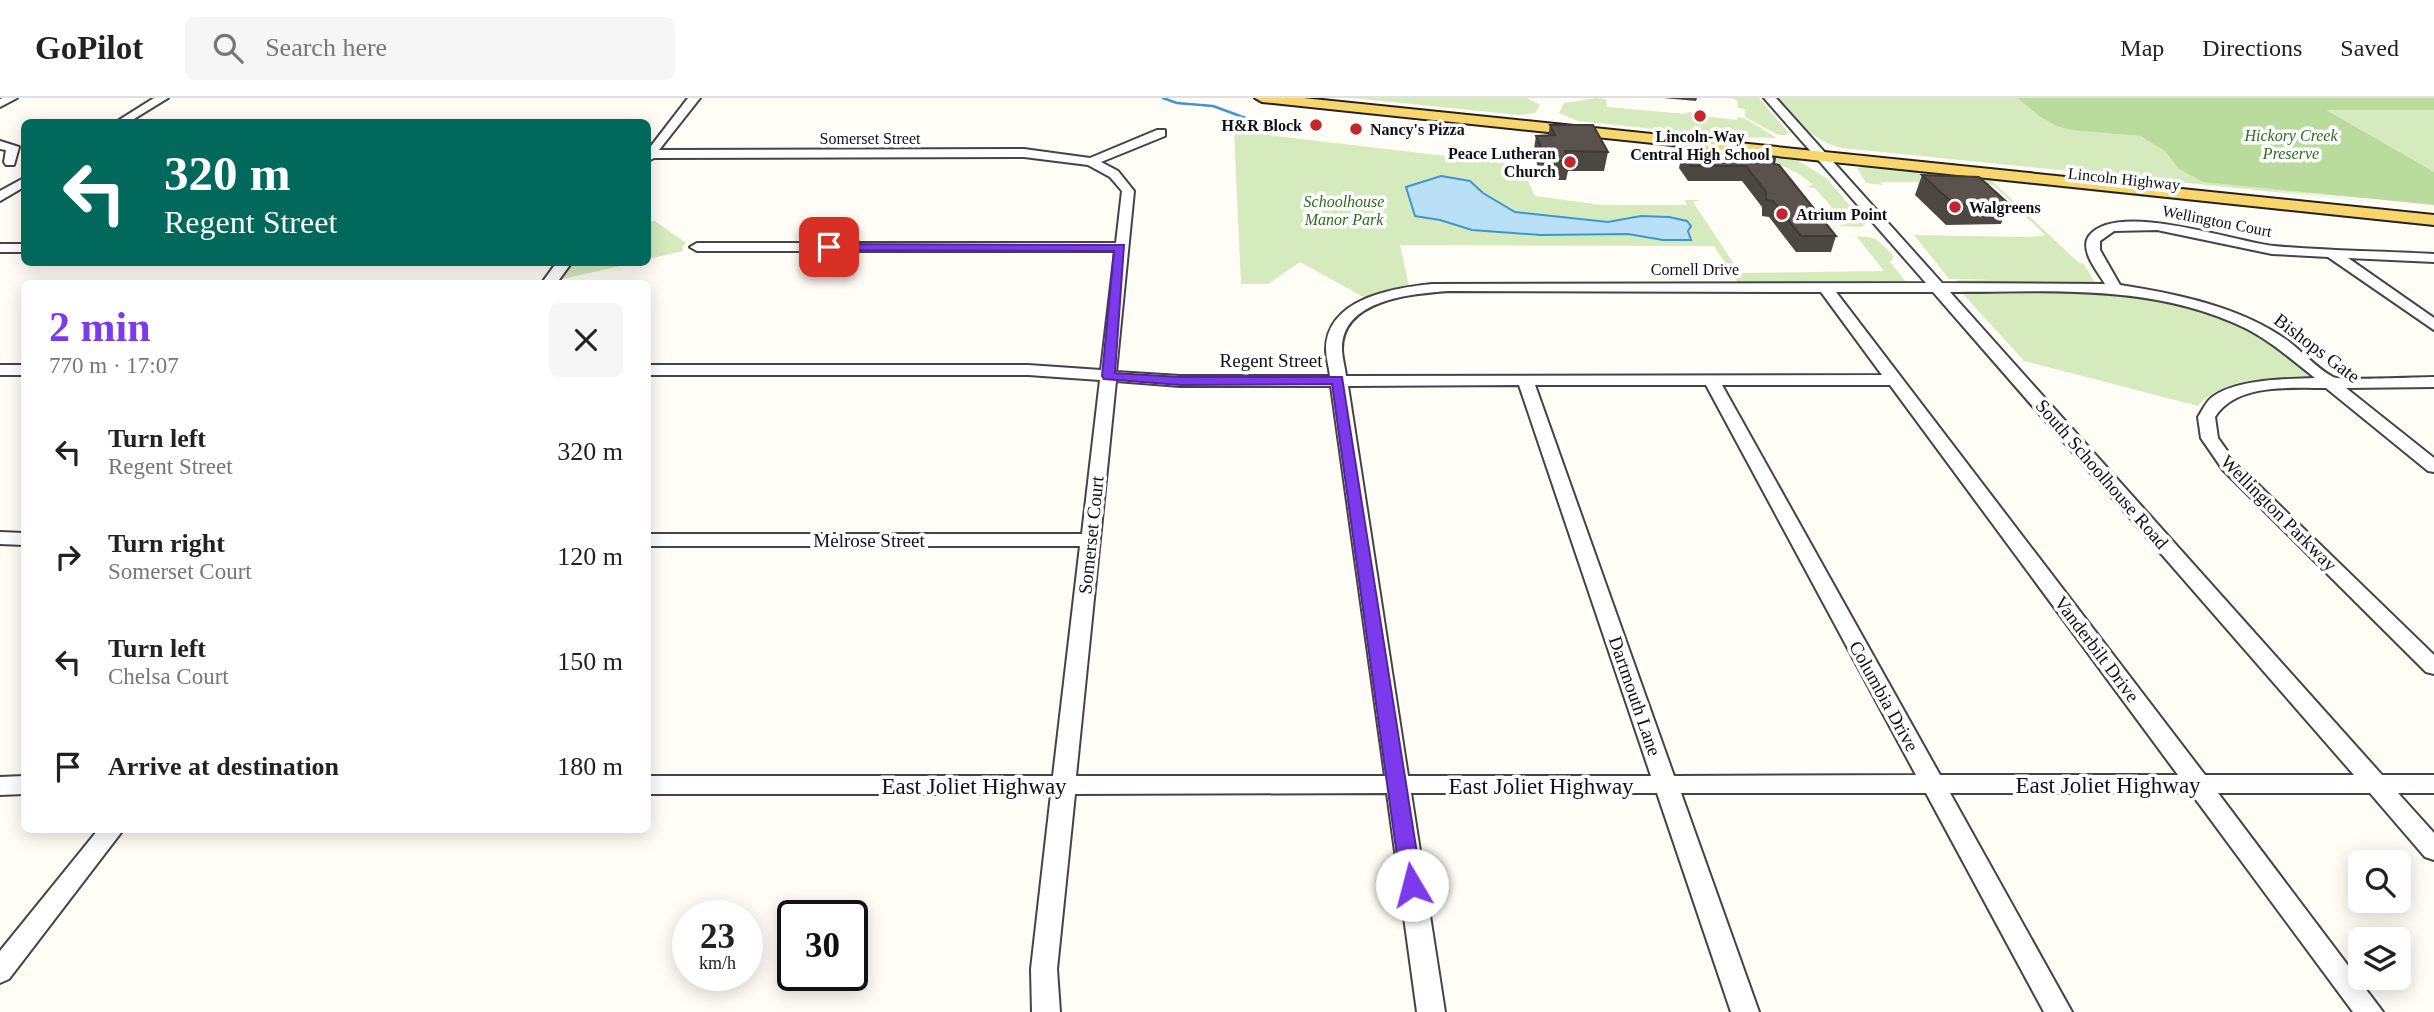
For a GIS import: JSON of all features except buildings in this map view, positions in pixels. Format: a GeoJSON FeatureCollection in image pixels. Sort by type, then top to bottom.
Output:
{"type":"FeatureCollection","features":[{"type":"Feature","properties":{"kind":"main road"},"geometry":{"type":"LineString","coordinates":[[1262,98],[1818,151]]}},
{"type":"Feature","properties":{"kind":"main road"},"geometry":{"type":"LineString","coordinates":[[1330,98],[1818,151]]}},
{"type":"Feature","properties":{"kind":"main road","name":"Lincoln Highway"},"geometry":{"type":"LineString","coordinates":[[1818,151],[2434,211]]}},
{"type":"Feature","properties":{"kind":"main road","name":"Lincoln Highway"},"geometry":{"type":"LineString","coordinates":[[1818,151],[2434,220]]}},
{"type":"Feature","properties":{"kind":"street"},"geometry":{"type":"LineString","coordinates":[[0,104],[11,98]]}},
{"type":"Feature","properties":{"kind":"street"},"geometry":{"type":"LineString","coordinates":[[127,119],[162,98]]}},
{"type":"Feature","properties":{"kind":"street"},"geometry":{"type":"LineString","coordinates":[[651,151],[694,98]]}},
{"type":"Feature","properties":{"kind":"street","name":"South Schoolhouse Road"},"geometry":{"type":"LineString","coordinates":[[1770,98],[2434,850]]}},
{"type":"Feature","properties":{"kind":"street"},"geometry":{"type":"LineString","coordinates":[[1091,162],[1161,133]]}},
{"type":"Feature","properties":{"kind":"street"},"geometry":{"type":"LineString","coordinates":[[0,145],[13,147],[5,163]]}},
{"type":"Feature","properties":{"kind":"street","name":"Somerset Street"},"geometry":{"type":"LineString","coordinates":[[651,155],[1024,153],[1091,162]]}},
{"type":"Feature","properties":{"kind":"street","name":"Somerset Court"},"geometry":{"type":"LineString","coordinates":[[1046,1012],[1044,969],[1048,926],[1128,191],[1114,174],[1091,162]]}},
{"type":"Feature","properties":{"kind":"street"},"geometry":{"type":"LineString","coordinates":[[1,196],[21,184]]}},
{"type":"Feature","properties":{"kind":"street","name":"Wellington Court"},"geometry":{"type":"LineString","coordinates":[[2115,288],[2093,250],[2093,240],[2099,233],[2112,227],[2157,226],[2272,250],[2434,258]]}},
{"type":"Feature","properties":{"kind":"street"},"geometry":{"type":"LineString","coordinates":[[697,247],[1120,247]]}},
{"type":"Feature","properties":{"kind":"street"},"geometry":{"type":"LineString","coordinates":[[0,248],[21,248]]}},
{"type":"Feature","properties":{"kind":"street"},"geometry":{"type":"LineString","coordinates":[[2332,252],[2434,325]]}},
{"type":"Feature","properties":{"kind":"street"},"geometry":{"type":"LineString","coordinates":[[551,280],[562,266]]}},
{"type":"Feature","properties":{"kind":"street","name":"Cornell Drive"},"geometry":{"type":"LineString","coordinates":[[1431,1012],[1338,380],[1334,340],[1341,325],[1368,304],[1410,290],[1460,286],[2115,288]]}},
{"type":"Feature","properties":{"kind":"street","name":"Vanderbilt Drive"},"geometry":{"type":"LineString","coordinates":[[1825,286],[2369,1012]]}},
{"type":"Feature","properties":{"kind":"street","name":"Bishops Gate"},"geometry":{"type":"LineString","coordinates":[[2115,288],[2187,303],[2251,325],[2281,343],[2434,467]]}},
{"type":"Feature","properties":{"kind":"street"},"geometry":{"type":"LineString","coordinates":[[0,370],[21,370]]}},
{"type":"Feature","properties":{"kind":"street","name":"Regent Street"},"geometry":{"type":"LineString","coordinates":[[651,370],[1028,370],[1180,381],[1896,380]]}},
{"type":"Feature","properties":{"kind":"street","name":"Dartmouth Lane"},"geometry":{"type":"LineString","coordinates":[[1525,380],[1745,1012]]}},
{"type":"Feature","properties":{"kind":"street","name":"Columbia Drive"},"geometry":{"type":"LineString","coordinates":[[1711,380],[2058,1012]]}},
{"type":"Feature","properties":{"kind":"street","name":"Wellington Parkway"},"geometry":{"type":"LineString","coordinates":[[2434,382],[2269,384],[2235,391],[2214,403],[2206,423],[2212,444],[2229,466],[2434,667]]}},
{"type":"Feature","properties":{"kind":"street"},"geometry":{"type":"LineString","coordinates":[[0,538],[21,538]]}},
{"type":"Feature","properties":{"kind":"street","name":"Melrose Street"},"geometry":{"type":"LineString","coordinates":[[651,540],[1090,540]]}},
{"type":"Feature","properties":{"kind":"street","name":"East Joliet Highway"},"geometry":{"type":"LineString","coordinates":[[651,785],[2434,784]]}},
{"type":"Feature","properties":{"kind":"street"},"geometry":{"type":"LineString","coordinates":[[0,786],[21,785]]}},
{"type":"Feature","properties":{"kind":"street"},"geometry":{"type":"LineString","coordinates":[[0,971],[109,833]]}},
{"type":"Feature","properties":{"kind":"green space"},"geometry":{"type":"Polygon","coordinates":[[[1352,98],[1527,98],[1540,105],[1535,113],[1519,115],[1352,98]]]}},
{"type":"Feature","properties":{"kind":"green space"},"geometry":{"type":"Polygon","coordinates":[[[1730,98],[1759,98],[1788,132],[1787,135],[1778,135],[1745,117],[1745,109],[1738,108],[1737,100],[1730,98]]]}},
{"type":"Feature","properties":{"kind":"green space","name":"Hickory Creek Preserve"},"geometry":{"type":"Polygon","coordinates":[[[1777,98],[2434,98],[2434,203],[2274,191],[2434,208],[1842,148],[1814,135],[1777,98]]]}},
{"type":"Feature","properties":{"kind":"green space"},"geometry":{"type":"Polygon","coordinates":[[[2018,98],[2434,98],[2434,110],[2326,110],[2434,172],[2434,205],[2203,182],[2179,169],[2165,151],[2141,136],[2071,130],[2057,126],[2039,116],[2018,98]]]}},
{"type":"Feature","properties":{"kind":"green space"},"geometry":{"type":"Polygon","coordinates":[[[1606,99],[1607,107],[1700,113],[1703,116],[1737,120],[1737,117],[1744,118],[1777,138],[1732,137],[1578,121],[1559,113],[1564,103],[1606,99]]]}},
{"type":"Feature","properties":{"kind":"green space","name":"Schoolhouse Manor Park"},"geometry":{"type":"Polygon","coordinates":[[[1234,131],[1521,165],[1535,196],[1602,205],[1687,205],[1685,200],[1701,200],[1693,202],[1740,273],[1884,271],[1857,237],[1870,237],[1894,257],[1890,262],[1907,283],[1738,283],[1714,246],[1400,245],[1409,286],[1367,299],[1300,262],[1268,284],[1241,284],[1234,131]]]}},
{"type":"Feature","properties":{"kind":"green space"},"geometry":{"type":"Polygon","coordinates":[[[1669,145],[1797,160],[1826,178],[1866,224],[1861,227],[1838,226],[1846,224],[1815,188],[1806,187],[1813,185],[1783,166],[1731,156],[1677,155],[1677,159],[1669,145]]]}},
{"type":"Feature","properties":{"kind":"green space"},"geometry":{"type":"Polygon","coordinates":[[[1871,165],[1950,174],[1955,177],[1955,182],[1880,182],[1883,185],[1866,183],[1857,168],[1871,165]]]}},
{"type":"Feature","properties":{"kind":"green space"},"geometry":{"type":"Polygon","coordinates":[[[2009,171],[2434,213],[2434,217],[2010,173],[2009,171]]]}},
{"type":"Feature","properties":{"kind":"green space"},"geometry":{"type":"Polygon","coordinates":[[[1980,175],[2434,222],[2434,227],[1992,181],[2079,263],[2084,264],[2095,283],[1959,283],[1956,280],[1995,279],[1949,279],[1914,235],[2045,235],[2021,212],[2011,211],[2019,209],[1993,185],[1980,185],[1980,175]]]}},
{"type":"Feature","properties":{"kind":"green space"},"geometry":{"type":"Polygon","coordinates":[[[651,221],[655,221],[686,243],[682,247],[683,251],[651,258],[651,221]]]}},
{"type":"Feature","properties":{"kind":"green space"},"geometry":{"type":"Polygon","coordinates":[[[566,266],[620,266],[558,280],[555,280],[566,266]]]}},
{"type":"Feature","properties":{"kind":"green space"},"geometry":{"type":"Polygon","coordinates":[[[1965,290],[2088,291],[2170,300],[2210,311],[2247,327],[2292,358],[2308,375],[2306,378],[2262,379],[2234,384],[2209,396],[2198,406],[2024,361],[1963,294],[1968,294],[1965,290]]]}},
{"type":"Feature","properties":{"kind":"water"},"geometry":{"type":"Polygon","coordinates":[[[1441,176],[1470,181],[1483,193],[1515,212],[1608,222],[1641,216],[1687,221],[1691,226],[1688,231],[1691,240],[1663,240],[1628,234],[1541,235],[1472,230],[1415,216],[1406,187],[1441,176]]]}},
{"type":"Feature","properties":{"kind":"waterway"},"geometry":{"type":"LineString","coordinates":[[1163,98],[1177,103],[1213,106],[1262,124]]}},
{"type":"Feature","properties":{"kind":"place","name":"Lincoln-Way Central High School"},"geometry":{"type":"Point","coordinates":[1700,116]}},
{"type":"Feature","properties":{"kind":"place","name":"H&R Block"},"geometry":{"type":"Point","coordinates":[1316,125]}},
{"type":"Feature","properties":{"kind":"place","name":"Nancy's Pizza"},"geometry":{"type":"Point","coordinates":[1356,129]}},
{"type":"Feature","properties":{"kind":"place","name":"Peace Lutheran Church"},"geometry":{"type":"Point","coordinates":[1570,162]}},
{"type":"Feature","properties":{"kind":"place","name":"Walgreens"},"geometry":{"type":"Point","coordinates":[1955,207]}},
{"type":"Feature","properties":{"kind":"place","name":"Atrium Point"},"geometry":{"type":"Point","coordinates":[1782,214]}},
{"type":"Feature","properties":{"kind":"route"},"geometry":{"type":"LineString","coordinates":[[829,247],[1120,247],[1108,376],[1180,381],[1338,380],[1412,885]]}}]}
